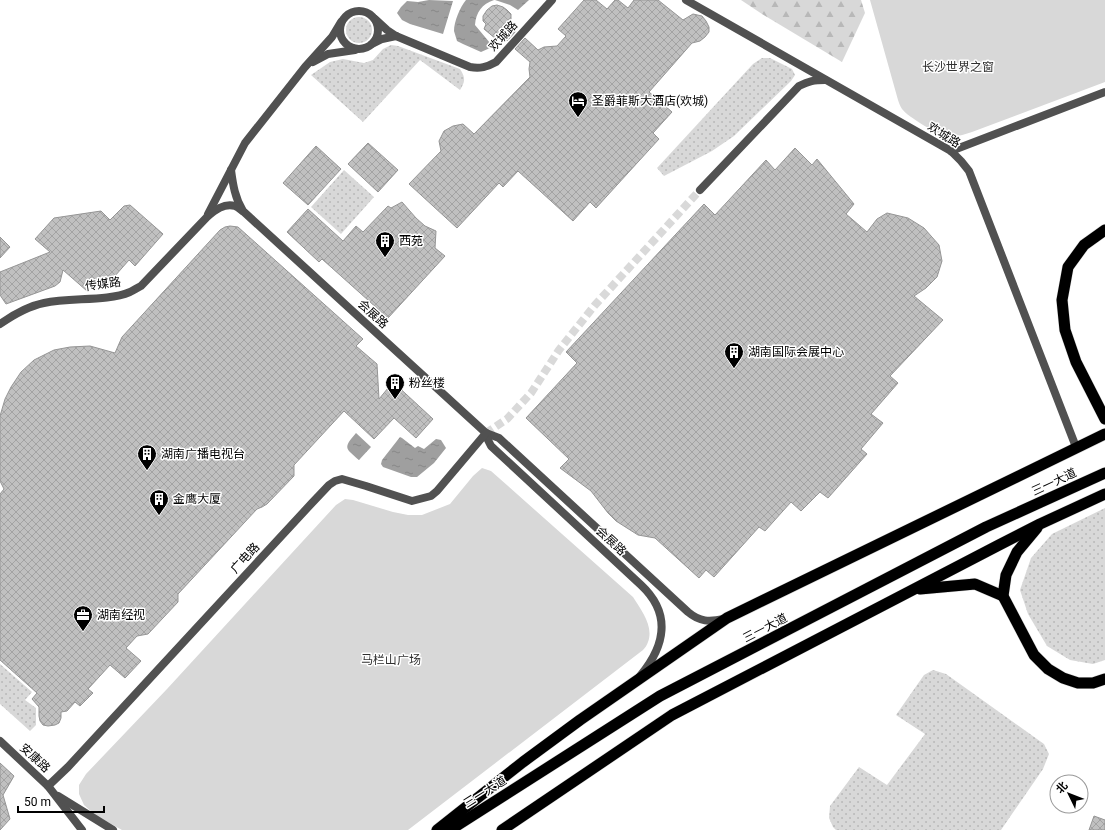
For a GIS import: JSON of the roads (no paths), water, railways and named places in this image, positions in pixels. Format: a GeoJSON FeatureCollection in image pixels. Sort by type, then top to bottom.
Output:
{"type":"FeatureCollection","features":[{"type":"Feature","properties":{"kind":"highway"},"geometry":{"type":"LineString","coordinates":[[1105,230],[1084,245],[1068,267],[1062,300],[1065,330],[1076,362],[1105,420]]}},
{"type":"Feature","properties":{"kind":"highway"},"geometry":{"type":"LineString","coordinates":[[437,830],[523,762],[580,720],[727,618],[1105,434]]}},
{"type":"Feature","properties":{"kind":"highway","name":"三一大道"},"geometry":{"type":"LineString","coordinates":[[450,830],[660,696],[986,527],[1105,473]]}},
{"type":"Feature","properties":{"kind":"highway"},"geometry":{"type":"LineString","coordinates":[[502,830],[672,715],[1040,524],[1105,494]]}},
{"type":"Feature","properties":{"kind":"highway"},"geometry":{"type":"LineString","coordinates":[[1040,524],[1018,552],[1006,576],[1003,596],[1034,655],[1048,670],[1062,678],[1078,684],[1093,683],[1105,680]]}},
{"type":"Feature","properties":{"kind":"highway"},"geometry":{"type":"LineString","coordinates":[[914,590],[975,584],[1003,596]]}},
{"type":"Feature","properties":{"kind":"street","name":"欢城路"},"geometry":{"type":"LineString","coordinates":[[375,19],[396,36],[470,66],[476,68],[487,67],[496,62],[552,0]]}},
{"type":"Feature","properties":{"kind":"street","name":"欢城路"},"geometry":{"type":"LineString","coordinates":[[686,0],[951,151],[961,161],[969,171],[1076,447]]}},
{"type":"Feature","properties":{"kind":"street"},"geometry":{"type":"LineString","coordinates":[[207,217],[245,142],[305,67],[332,37],[341,22],[349,13],[362,10],[367,12],[375,19],[378,35],[371,45]]}},
{"type":"Feature","properties":{"kind":"street"},"geometry":{"type":"LineString","coordinates":[[341,22],[340,34],[346,44],[350,47],[361,49]]}},
{"type":"Feature","properties":{"kind":"street"},"geometry":{"type":"LineString","coordinates":[[305,67],[328,54],[361,49],[382,39],[396,36]]}},
{"type":"Feature","properties":{"kind":"street"},"geometry":{"type":"LineString","coordinates":[[700,190],[799,86],[815,80],[827,80]]}},
{"type":"Feature","properties":{"kind":"street"},"geometry":{"type":"LineString","coordinates":[[951,151],[1105,92]]}},
{"type":"Feature","properties":{"kind":"street"},"geometry":{"type":"LineString","coordinates":[[231,170],[239,204],[244,212]]}},
{"type":"Feature","properties":{"kind":"street"},"geometry":{"type":"LineString","coordinates":[[207,217],[218,208],[226,206],[234,206],[244,212]]}},
{"type":"Feature","properties":{"kind":"street","name":"会展路"},"geometry":{"type":"LineString","coordinates":[[244,212],[486,433],[499,438],[695,618],[707,621],[727,618]]}},
{"type":"Feature","properties":{"kind":"street","name":"传媒路"},"geometry":{"type":"LineString","coordinates":[[0,324],[14,314],[43,303],[115,296],[130,292],[141,286],[207,217]]}},
{"type":"Feature","properties":{"kind":"street","name":"会展路"},"geometry":{"type":"LineString","coordinates":[[486,433],[491,446],[644,588],[657,606],[662,624],[654,656],[641,675],[632,684]]}},
{"type":"Feature","properties":{"kind":"street","name":"广电路"},"geometry":{"type":"LineString","coordinates":[[48,786],[68,767],[329,485],[342,479],[412,501],[424,499],[437,491],[486,433]]}},
{"type":"Feature","properties":{"kind":"street","name":"安康路"},"geometry":{"type":"LineString","coordinates":[[0,741],[48,786],[82,830]]}},
{"type":"Feature","properties":{"kind":"street"},"geometry":{"type":"LineString","coordinates":[[54,794],[113,830]]}},
{"type":"Feature","properties":{"kind":"water"},"geometry":{"type":"Polygon","coordinates":[[[429,0],[453,1],[443,34],[410,24],[402,20],[397,13],[407,1],[418,2],[429,0]]]}},
{"type":"Feature","properties":{"kind":"water"},"geometry":{"type":"Polygon","coordinates":[[[466,0],[494,0],[480,9],[476,20],[475,25],[490,43],[490,48],[481,52],[457,41],[454,31],[458,15],[466,0]]]}},
{"type":"Feature","properties":{"kind":"water"},"geometry":{"type":"Polygon","coordinates":[[[495,0],[529,0],[518,10],[510,5],[495,0]]]}},
{"type":"Feature","properties":{"kind":"water"},"geometry":{"type":"Polygon","coordinates":[[[356,433],[371,447],[359,460],[347,448],[349,442],[356,433]]]}},
{"type":"Feature","properties":{"kind":"water"},"geometry":{"type":"Polygon","coordinates":[[[400,437],[415,448],[418,446],[424,449],[436,439],[441,440],[446,448],[434,463],[417,477],[411,477],[383,467],[381,464],[382,460],[400,437]]]}},
{"type":"Feature","properties":{"kind":"tunnel"},"geometry":{"type":"LineString","coordinates":[[486,433],[507,419],[531,393],[559,350],[595,305],[700,190]]}},
{"type":"Feature","properties":{"kind":"place","name":"圣爵菲斯大酒店(欢城)"},"geometry":{"type":"Point","coordinates":[578,118]}},
{"type":"Feature","properties":{"kind":"place","name":"西苑"},"geometry":{"type":"Point","coordinates":[385,258]}},
{"type":"Feature","properties":{"kind":"place","name":"湖南国际会展中心"},"geometry":{"type":"Point","coordinates":[734,369]}},
{"type":"Feature","properties":{"kind":"place","name":"粉丝楼"},"geometry":{"type":"Point","coordinates":[395,400]}},
{"type":"Feature","properties":{"kind":"place","name":"湖南广播电视台"},"geometry":{"type":"Point","coordinates":[147,471]}},
{"type":"Feature","properties":{"kind":"place","name":"金鹰大厦"},"geometry":{"type":"Point","coordinates":[159,516]}},
{"type":"Feature","properties":{"kind":"place","name":"湖南经视"},"geometry":{"type":"Point","coordinates":[83,632]}},
{"type":"Feature","properties":{"kind":"park label","name":"长沙世界之窗"},"geometry":{"type":"Point","coordinates":[958,67]}},
{"type":"Feature","properties":{"kind":"park label","name":"马栏山广场"},"geometry":{"type":"Point","coordinates":[391,660]}}]}
